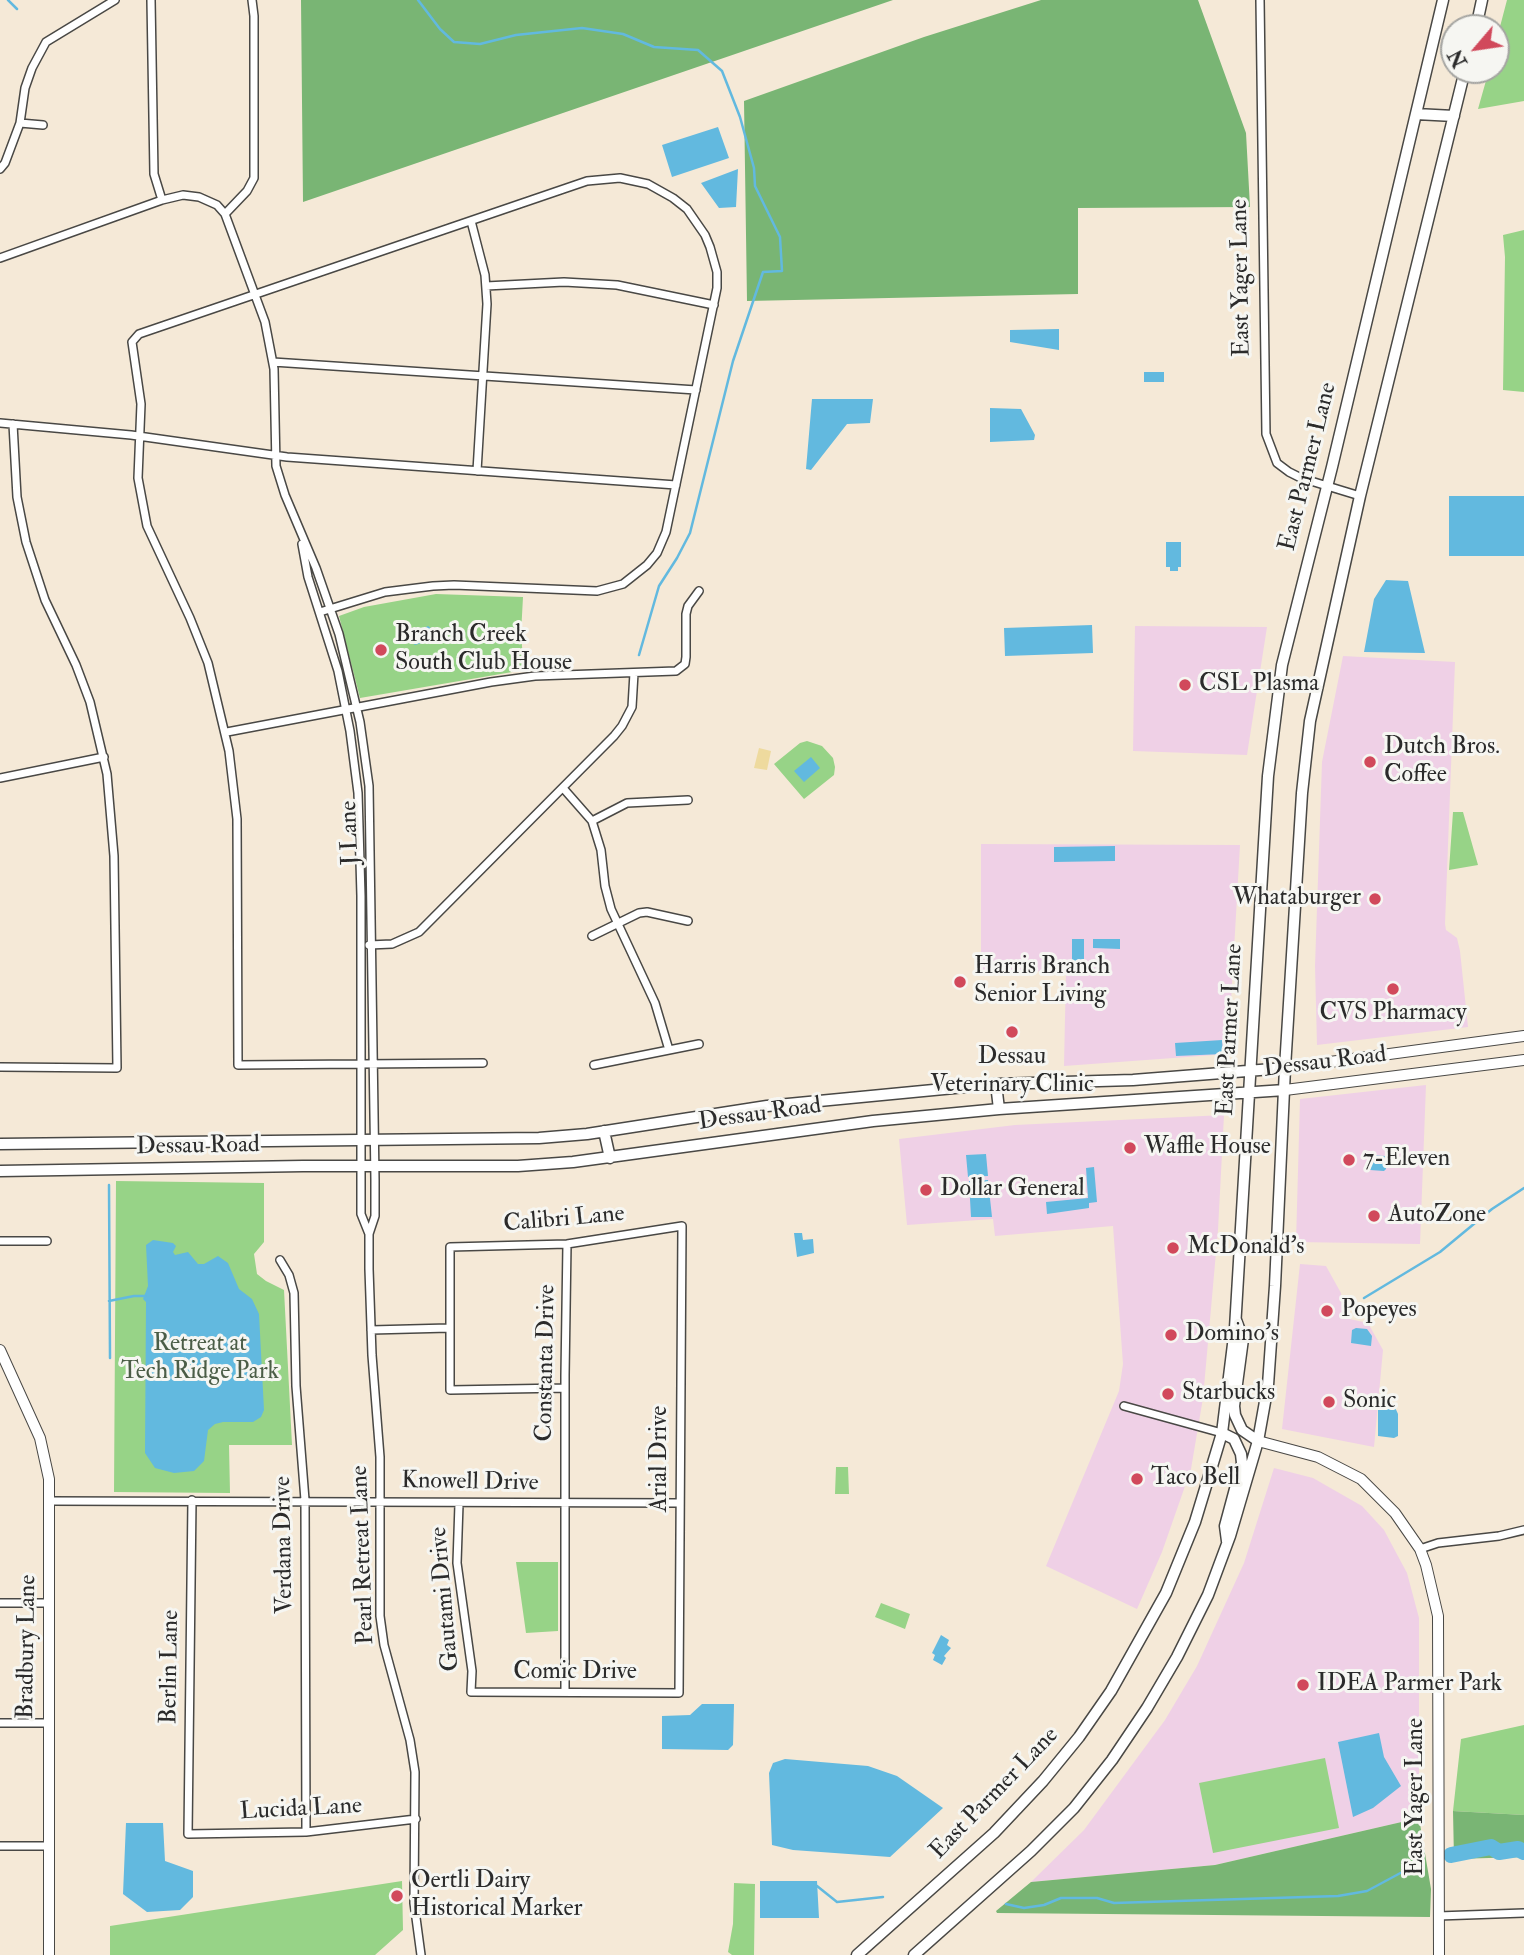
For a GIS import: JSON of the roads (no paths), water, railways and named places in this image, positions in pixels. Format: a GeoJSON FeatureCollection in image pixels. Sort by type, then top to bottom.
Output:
{"type":"FeatureCollection","features":[{"type":"Feature","properties":{"kind":"main road","name":"East Parmer Lane"},"geometry":{"type":"LineString","coordinates":[[857,1955],[994,1833],[1043,1781],[1079,1737],[1118,1680],[1166,1593],[1195,1522],[1222,1433],[1236,1318],[1268,776],[1282,665],[1443,0]]}},
{"type":"Feature","properties":{"kind":"main road"},"geometry":{"type":"LineString","coordinates":[[914,1955],[1031,1851],[1074,1808],[1112,1760],[1147,1708],[1177,1657],[1208,1595],[1228,1543],[1258,1441],[1268,1385],[1302,793],[1310,721],[1360,496],[1462,84]]}},
{"type":"Feature","properties":{"kind":"main road"},"geometry":{"type":"LineString","coordinates":[[1416,114],[1454,116]]}},
{"type":"Feature","properties":{"kind":"main road","name":"Dessau Road"},"geometry":{"type":"LineString","coordinates":[[0,1144],[539,1138],[604,1131],[767,1106],[996,1084],[1133,1080],[1285,1068]]}},
{"type":"Feature","properties":{"kind":"main road"},"geometry":{"type":"LineString","coordinates":[[996,1084],[999,1109]]}},
{"type":"Feature","properties":{"kind":"main road","name":"Dessau Road"},"geometry":{"type":"LineString","coordinates":[[0,1171],[518,1166],[610,1158],[781,1132],[999,1109],[1285,1090]]}},
{"type":"Feature","properties":{"kind":"main road"},"geometry":{"type":"LineString","coordinates":[[604,1131],[610,1158]]}},
{"type":"Feature","properties":{"kind":"main road"},"geometry":{"type":"LineString","coordinates":[[1236,1318],[1243,1339],[1235,1415],[1242,1430],[1258,1441]]}},
{"type":"Feature","properties":{"kind":"main road"},"geometry":{"type":"LineString","coordinates":[[1222,1433],[1234,1439],[1242,1463],[1225,1526],[1228,1543]]}},
{"type":"Feature","properties":{"kind":"street"},"geometry":{"type":"LineString","coordinates":[[0,169],[5,163],[20,123],[25,88],[32,68],[46,42],[115,0]]}},
{"type":"Feature","properties":{"kind":"street"},"geometry":{"type":"LineString","coordinates":[[151,0],[154,174],[162,200]]}},
{"type":"Feature","properties":{"kind":"street","name":"East Yager Lane"},"geometry":{"type":"LineString","coordinates":[[1260,0],[1266,434],[1277,463],[1301,478],[1360,496]]}},
{"type":"Feature","properties":{"kind":"street"},"geometry":{"type":"LineString","coordinates":[[0,258],[162,200],[183,195],[199,197],[217,205],[225,214],[247,191],[254,178],[252,1]]}},
{"type":"Feature","properties":{"kind":"street"},"geometry":{"type":"LineString","coordinates":[[20,123],[43,125]]}},
{"type":"Feature","properties":{"kind":"street"},"geometry":{"type":"LineString","coordinates":[[320,612],[385,592],[454,584],[581,591],[610,589],[635,576],[657,553],[666,531],[676,485],[714,305],[717,272],[705,235],[687,209],[648,184],[620,178],[587,181],[134,337],[131,349],[141,404],[138,478],[147,526],[204,651],[227,733],[237,819],[238,1065],[484,1063]]}},
{"type":"Feature","properties":{"kind":"street","name":"J Lane"},"geometry":{"type":"LineString","coordinates":[[225,214],[265,322],[273,362],[275,455],[285,495],[331,608],[357,707],[369,786],[375,1139],[374,1216],[369,1234]]}},
{"type":"Feature","properties":{"kind":"street"},"geometry":{"type":"LineString","coordinates":[[471,221],[486,286],[488,323],[477,471]]}},
{"type":"Feature","properties":{"kind":"street"},"geometry":{"type":"LineString","coordinates":[[486,286],[564,282],[618,285],[714,305]]}},
{"type":"Feature","properties":{"kind":"street"},"geometry":{"type":"LineString","coordinates":[[273,362],[696,390]]}},
{"type":"Feature","properties":{"kind":"street"},"geometry":{"type":"LineString","coordinates":[[0,423],[140,436],[275,455],[676,485]]}},
{"type":"Feature","properties":{"kind":"street"},"geometry":{"type":"LineString","coordinates":[[0,1067],[117,1068],[114,856],[104,757],[90,702],[76,665],[45,600],[26,542],[17,497],[13,424]]}},
{"type":"Feature","properties":{"kind":"street","name":"J Lane"},"geometry":{"type":"LineString","coordinates":[[301,537],[309,577],[338,671],[358,793],[361,1214],[369,1234]]}},
{"type":"Feature","properties":{"kind":"street"},"geometry":{"type":"LineString","coordinates":[[227,733],[491,682],[535,676],[676,671],[685,664],[686,614],[692,597],[699,591]]}},
{"type":"Feature","properties":{"kind":"street"},"geometry":{"type":"LineString","coordinates":[[361,944],[401,941],[419,932],[614,736],[629,716],[634,699],[634,673]]}},
{"type":"Feature","properties":{"kind":"street"},"geometry":{"type":"LineString","coordinates":[[0,778],[104,757]]}},
{"type":"Feature","properties":{"kind":"street"},"geometry":{"type":"LineString","coordinates":[[563,788],[592,821],[601,850],[605,886],[617,925],[655,1003],[669,1050]]}},
{"type":"Feature","properties":{"kind":"street"},"geometry":{"type":"LineString","coordinates":[[592,821],[627,803],[688,800]]}},
{"type":"Feature","properties":{"kind":"street"},"geometry":{"type":"LineString","coordinates":[[592,936],[639,913],[647,912],[688,921]]}},
{"type":"Feature","properties":{"kind":"street","name":"Dessau Road"},"geometry":{"type":"LineString","coordinates":[[1285,1068],[1524,1036]]}},
{"type":"Feature","properties":{"kind":"street"},"geometry":{"type":"LineString","coordinates":[[594,1065],[699,1044]]}},
{"type":"Feature","properties":{"kind":"street","name":"Dessau Road"},"geometry":{"type":"LineString","coordinates":[[1285,1090],[1524,1060]]}},
{"type":"Feature","properties":{"kind":"street","name":"Calibri Lane"},"geometry":{"type":"LineString","coordinates":[[449,1328],[450,1247],[567,1244],[682,1226]]}},
{"type":"Feature","properties":{"kind":"street","name":"Arial Drive"},"geometry":{"type":"LineString","coordinates":[[679,1693],[682,1226]]}},
{"type":"Feature","properties":{"kind":"street","name":"Pearl Retreat Lane"},"geometry":{"type":"LineString","coordinates":[[369,1234],[371,1330],[381,1501],[381,1631],[415,1772],[414,1903],[421,1955]]}},
{"type":"Feature","properties":{"kind":"street"},"geometry":{"type":"LineString","coordinates":[[0,1241],[47,1241]]}},
{"type":"Feature","properties":{"kind":"street","name":"Constanta Drive"},"geometry":{"type":"LineString","coordinates":[[565,1692],[567,1244]]}},
{"type":"Feature","properties":{"kind":"street","name":"Verdana Drive"},"geometry":{"type":"LineString","coordinates":[[280,1260],[289,1275],[294,1293],[296,1386],[305,1500],[306,1832]]}},
{"type":"Feature","properties":{"kind":"street"},"geometry":{"type":"LineString","coordinates":[[371,1330],[449,1328],[450,1390],[565,1388]]}},
{"type":"Feature","properties":{"kind":"street","name":"Bradbury Lane"},"geometry":{"type":"LineString","coordinates":[[0,1349],[40,1438],[46,1461],[50,1501],[49,1955]]}},
{"type":"Feature","properties":{"kind":"street"},"geometry":{"type":"LineString","coordinates":[[1124,1406],[1222,1433]]}},
{"type":"Feature","properties":{"kind":"street","name":"East Yager Lane"},"geometry":{"type":"LineString","coordinates":[[1258,1441],[1318,1457],[1361,1479],[1392,1508],[1420,1549],[1432,1581],[1438,1616],[1439,1955]]}},
{"type":"Feature","properties":{"kind":"street","name":"Berlin Lane"},"geometry":{"type":"LineString","coordinates":[[188,1834],[192,1500]]}},
{"type":"Feature","properties":{"kind":"street","name":"Knowell Drive"},"geometry":{"type":"LineString","coordinates":[[50,1501],[680,1503]]}},
{"type":"Feature","properties":{"kind":"street","name":"Gautami Drive"},"geometry":{"type":"LineString","coordinates":[[459,1504],[457,1563],[472,1671],[471,1692]]}},
{"type":"Feature","properties":{"kind":"street"},"geometry":{"type":"LineString","coordinates":[[1420,1549],[1438,1543],[1499,1536],[1524,1530]]}},
{"type":"Feature","properties":{"kind":"street"},"geometry":{"type":"LineString","coordinates":[[0,1603],[50,1604]]}},
{"type":"Feature","properties":{"kind":"street","name":"Comic Drive"},"geometry":{"type":"LineString","coordinates":[[471,1692],[679,1693]]}},
{"type":"Feature","properties":{"kind":"street"},"geometry":{"type":"LineString","coordinates":[[0,1723],[48,1723]]}},
{"type":"Feature","properties":{"kind":"street","name":"Lucida Lane"},"geometry":{"type":"LineString","coordinates":[[188,1834],[306,1832],[416,1819]]}},
{"type":"Feature","properties":{"kind":"street"},"geometry":{"type":"LineString","coordinates":[[0,1846],[49,1846]]}},
{"type":"Feature","properties":{"kind":"street"},"geometry":{"type":"LineString","coordinates":[[1438,1916],[1524,1913]]}},
{"type":"Feature","properties":{"kind":"water"},"geometry":{"type":"Polygon","coordinates":[[[718,127],[729,158],[672,177],[662,145],[718,127]]]}},
{"type":"Feature","properties":{"kind":"water"},"geometry":{"type":"Polygon","coordinates":[[[738,169],[736,207],[719,208],[701,183],[738,169]]]}},
{"type":"Feature","properties":{"kind":"water"},"geometry":{"type":"Polygon","coordinates":[[[1059,329],[1059,350],[1010,342],[1010,330],[1059,329]]]}},
{"type":"Feature","properties":{"kind":"water"},"geometry":{"type":"Polygon","coordinates":[[[1144,372],[1164,372],[1164,382],[1144,382],[1144,372]]]}},
{"type":"Feature","properties":{"kind":"water"},"geometry":{"type":"Polygon","coordinates":[[[812,399],[873,399],[870,423],[847,424],[811,470],[806,469],[812,399]]]}},
{"type":"Feature","properties":{"kind":"water"},"geometry":{"type":"Polygon","coordinates":[[[990,408],[1021,409],[1035,435],[1034,440],[990,442],[990,408]]]}},
{"type":"Feature","properties":{"kind":"water"},"geometry":{"type":"Polygon","coordinates":[[[1449,496],[1524,496],[1524,556],[1449,556],[1449,496]]]}},
{"type":"Feature","properties":{"kind":"water"},"geometry":{"type":"Polygon","coordinates":[[[1166,542],[1181,542],[1181,567],[1178,567],[1178,571],[1170,571],[1170,567],[1166,567],[1166,542]]]}},
{"type":"Feature","properties":{"kind":"water"},"geometry":{"type":"Polygon","coordinates":[[[1386,580],[1408,581],[1425,653],[1364,652],[1374,599],[1386,580]]]}},
{"type":"Feature","properties":{"kind":"water"},"geometry":{"type":"Polygon","coordinates":[[[1092,625],[1093,653],[1005,656],[1004,628],[1092,625]]]}},
{"type":"Feature","properties":{"kind":"water"},"geometry":{"type":"Polygon","coordinates":[[[428,626],[433,630],[428,641],[415,645],[407,638],[411,631],[421,634],[428,626]]]}},
{"type":"Feature","properties":{"kind":"water"},"geometry":{"type":"Polygon","coordinates":[[[811,757],[820,768],[804,782],[794,771],[811,757]]]}},
{"type":"Feature","properties":{"kind":"water"},"geometry":{"type":"Polygon","coordinates":[[[1115,846],[1115,861],[1054,862],[1054,847],[1115,846]]]}},
{"type":"Feature","properties":{"kind":"water"},"geometry":{"type":"Polygon","coordinates":[[[1072,939],[1084,939],[1084,963],[1072,963],[1072,939]]]}},
{"type":"Feature","properties":{"kind":"water"},"geometry":{"type":"Polygon","coordinates":[[[1093,939],[1120,939],[1120,949],[1093,948],[1093,939]]]}},
{"type":"Feature","properties":{"kind":"water"},"geometry":{"type":"Polygon","coordinates":[[[1222,1040],[1223,1054],[1176,1056],[1175,1043],[1222,1040]]]}},
{"type":"Feature","properties":{"kind":"water"},"geometry":{"type":"Polygon","coordinates":[[[986,1154],[988,1176],[968,1177],[966,1155],[986,1154]]]}},
{"type":"Feature","properties":{"kind":"water"},"geometry":{"type":"Polygon","coordinates":[[[1370,1155],[1385,1156],[1384,1171],[1370,1170],[1370,1155]]]}},
{"type":"Feature","properties":{"kind":"water"},"geometry":{"type":"Polygon","coordinates":[[[1094,1167],[1097,1202],[1089,1203],[1089,1208],[1047,1214],[1046,1202],[1088,1198],[1086,1168],[1094,1167]]]}},
{"type":"Feature","properties":{"kind":"water"},"geometry":{"type":"Polygon","coordinates":[[[988,1180],[992,1217],[971,1217],[969,1181],[988,1180]]]}},
{"type":"Feature","properties":{"kind":"water"},"geometry":{"type":"Polygon","coordinates":[[[794,1233],[802,1233],[803,1240],[813,1239],[814,1253],[797,1257],[794,1233]]]}},
{"type":"Feature","properties":{"kind":"water"},"geometry":{"type":"Polygon","coordinates":[[[153,1240],[173,1243],[176,1246],[173,1252],[175,1255],[188,1252],[198,1264],[204,1264],[218,1256],[228,1263],[239,1289],[252,1299],[259,1314],[264,1410],[261,1417],[253,1422],[223,1422],[208,1430],[204,1461],[194,1471],[174,1473],[155,1468],[145,1453],[146,1302],[143,1299],[148,1286],[146,1245],[153,1240]]]}},
{"type":"Feature","properties":{"kind":"water"},"geometry":{"type":"Polygon","coordinates":[[[1367,1329],[1372,1336],[1371,1346],[1351,1343],[1352,1330],[1367,1329]]]}},
{"type":"Feature","properties":{"kind":"water"},"geometry":{"type":"Polygon","coordinates":[[[1386,1399],[1394,1405],[1398,1414],[1398,1436],[1394,1438],[1378,1436],[1378,1408],[1386,1399]]]}},
{"type":"Feature","properties":{"kind":"water"},"geometry":{"type":"Polygon","coordinates":[[[941,1635],[949,1640],[947,1645],[951,1648],[944,1656],[946,1658],[942,1665],[933,1660],[935,1655],[932,1653],[941,1635]]]}},
{"type":"Feature","properties":{"kind":"water"},"geometry":{"type":"Polygon","coordinates":[[[702,1704],[734,1704],[733,1745],[728,1750],[662,1749],[662,1716],[690,1715],[702,1704]]]}},
{"type":"Feature","properties":{"kind":"water"},"geometry":{"type":"Polygon","coordinates":[[[1379,1733],[1384,1757],[1401,1786],[1373,1808],[1353,1817],[1338,1742],[1379,1733]]]}},
{"type":"Feature","properties":{"kind":"water"},"geometry":{"type":"Polygon","coordinates":[[[785,1759],[868,1766],[897,1776],[943,1808],[890,1857],[793,1850],[772,1845],[769,1773],[773,1763],[785,1759]]]}},
{"type":"Feature","properties":{"kind":"water"},"geometry":{"type":"Polygon","coordinates":[[[126,1823],[163,1823],[165,1861],[193,1871],[193,1897],[180,1910],[147,1912],[123,1894],[126,1823]]]}},
{"type":"Feature","properties":{"kind":"water"},"geometry":{"type":"Polygon","coordinates":[[[760,1881],[817,1881],[819,1918],[760,1918],[760,1881]]]}},
{"type":"Feature","properties":{"kind":"waterway"},"geometry":{"type":"LineString","coordinates":[[8,0],[17,9]]}},
{"type":"Feature","properties":{"kind":"waterway"},"geometry":{"type":"LineString","coordinates":[[418,0],[440,29],[454,42],[480,44],[516,35],[582,28],[623,34],[654,47],[698,50],[722,71],[740,117],[754,168],[755,186],[780,237],[782,271],[763,272],[733,361],[690,533],[659,586],[639,655]]}},
{"type":"Feature","properties":{"kind":"waterway"},"geometry":{"type":"LineString","coordinates":[[109,1185],[110,1358]]}},
{"type":"Feature","properties":{"kind":"waterway"},"geometry":{"type":"LineString","coordinates":[[1364,1298],[1440,1252],[1492,1209],[1524,1188]]}},
{"type":"Feature","properties":{"kind":"waterway"},"geometry":{"type":"LineString","coordinates":[[109,1301],[145,1296]]}},
{"type":"Feature","properties":{"kind":"waterway"},"geometry":{"type":"LineString","coordinates":[[1451,1855],[1491,1847],[1499,1852],[1518,1849],[1524,1852]]}},
{"type":"Feature","properties":{"kind":"waterway"},"geometry":{"type":"LineString","coordinates":[[1006,1904],[1024,1908],[1044,1905],[1061,1898],[1097,1898],[1114,1903],[1338,1896],[1367,1891],[1406,1870],[1424,1869]]}},
{"type":"Feature","properties":{"kind":"waterway"},"geometry":{"type":"LineString","coordinates":[[817,1886],[837,1902],[883,1897]]}},
{"type":"Feature","properties":{"kind":"place","name":"Branch Creek South Club House"},"geometry":{"type":"Point","coordinates":[381,650]}},
{"type":"Feature","properties":{"kind":"place","name":"CSL Plasma"},"geometry":{"type":"Point","coordinates":[1185,685]}},
{"type":"Feature","properties":{"kind":"place","name":"Dutch Bros. Coffee"},"geometry":{"type":"Point","coordinates":[1370,762]}},
{"type":"Feature","properties":{"kind":"place","name":"Whataburger"},"geometry":{"type":"Point","coordinates":[1375,899]}},
{"type":"Feature","properties":{"kind":"place","name":"Harris Branch Senior Living"},"geometry":{"type":"Point","coordinates":[960,982]}},
{"type":"Feature","properties":{"kind":"place","name":"CVS Pharmacy"},"geometry":{"type":"Point","coordinates":[1393,989]}},
{"type":"Feature","properties":{"kind":"place","name":"Dessau Veterinary Clinic"},"geometry":{"type":"Point","coordinates":[1012,1032]}},
{"type":"Feature","properties":{"kind":"place","name":"Waffle House"},"geometry":{"type":"Point","coordinates":[1130,1148]}},
{"type":"Feature","properties":{"kind":"place","name":"7-Eleven"},"geometry":{"type":"Point","coordinates":[1349,1160]}},
{"type":"Feature","properties":{"kind":"place","name":"Dollar General"},"geometry":{"type":"Point","coordinates":[926,1190]}},
{"type":"Feature","properties":{"kind":"place","name":"AutoZone"},"geometry":{"type":"Point","coordinates":[1374,1216]}},
{"type":"Feature","properties":{"kind":"place","name":"McDonald's"},"geometry":{"type":"Point","coordinates":[1173,1248]}},
{"type":"Feature","properties":{"kind":"place","name":"Popeyes"},"geometry":{"type":"Point","coordinates":[1327,1311]}},
{"type":"Feature","properties":{"kind":"place","name":"Domino's"},"geometry":{"type":"Point","coordinates":[1171,1335]}},
{"type":"Feature","properties":{"kind":"place","name":"Starbucks"},"geometry":{"type":"Point","coordinates":[1168,1394]}},
{"type":"Feature","properties":{"kind":"place","name":"Sonic"},"geometry":{"type":"Point","coordinates":[1329,1402]}},
{"type":"Feature","properties":{"kind":"place","name":"Taco Bell"},"geometry":{"type":"Point","coordinates":[1137,1479]}},
{"type":"Feature","properties":{"kind":"place","name":"IDEA Parmer Park"},"geometry":{"type":"Point","coordinates":[1303,1685]}},
{"type":"Feature","properties":{"kind":"place","name":"Oertli Dairy Historical Marker"},"geometry":{"type":"Point","coordinates":[397,1896]}},
{"type":"Feature","properties":{"kind":"park label","name":"Retreat at Tech Ridge Park"},"geometry":{"type":"Point","coordinates":[200,1359]}}]}
